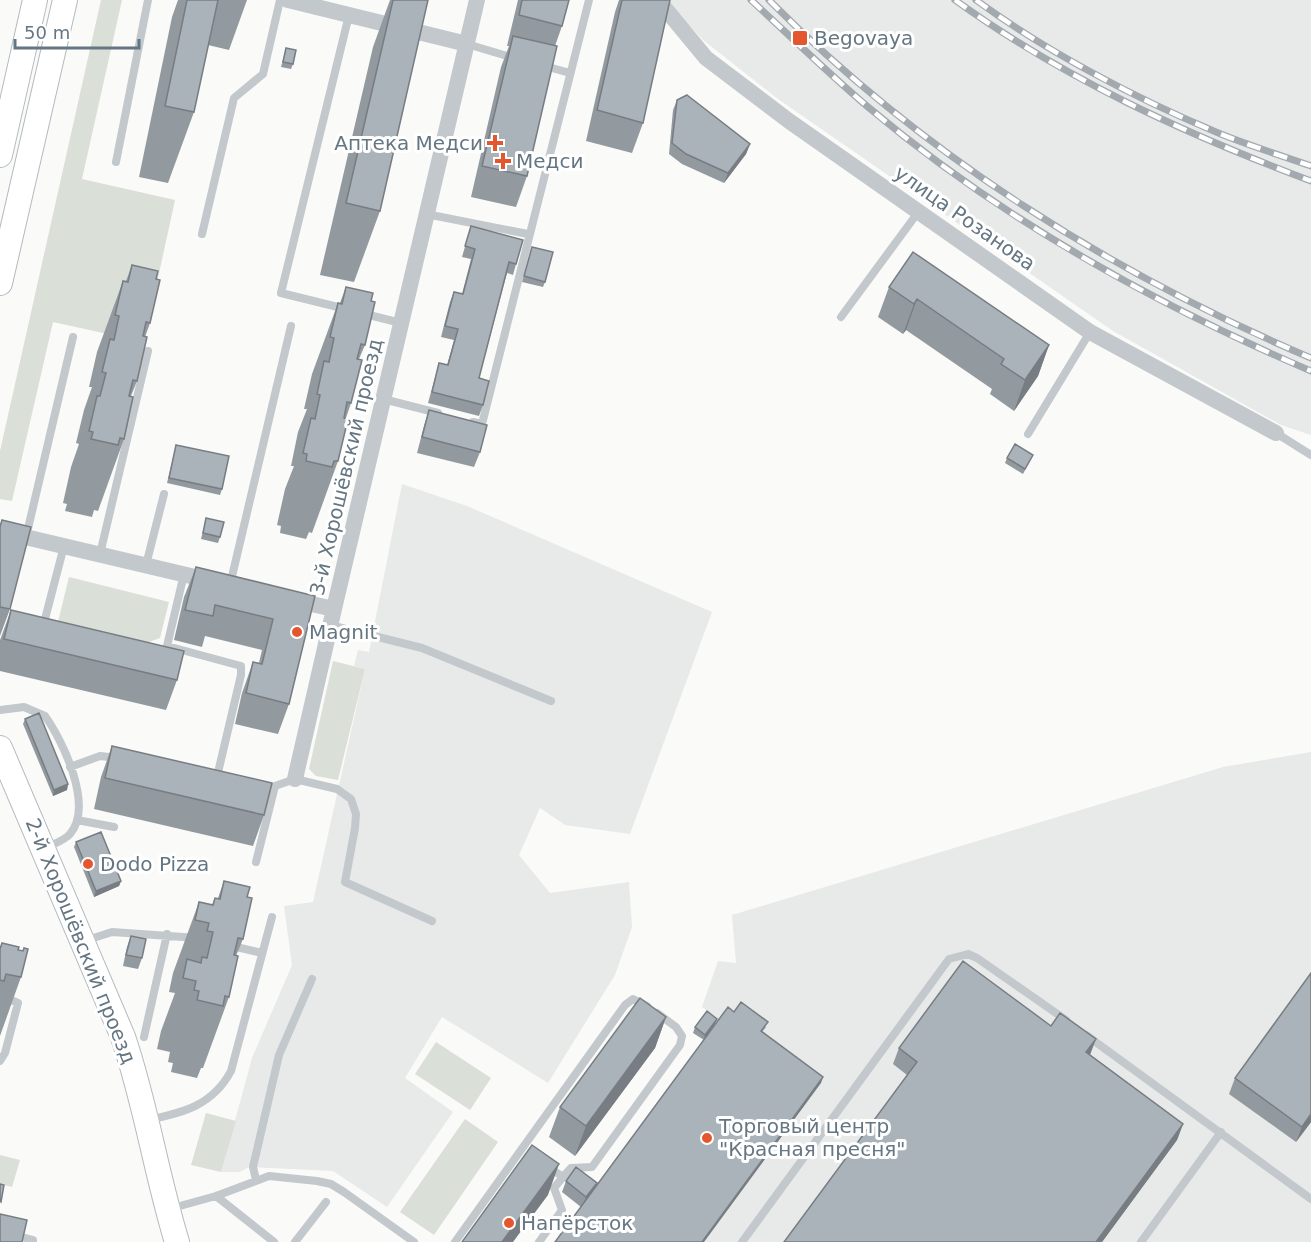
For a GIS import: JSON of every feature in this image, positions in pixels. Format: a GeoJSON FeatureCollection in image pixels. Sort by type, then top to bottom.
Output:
{"type":"FeatureCollection","features":[{"type":"Feature","properties":{"kind":"street"},"geometry":{"type":"LineString","coordinates":[[0,155],[11,89],[35,0]]}},
{"type":"Feature","properties":{"kind":"street"},"geometry":{"type":"LineString","coordinates":[[0,283],[64,0]]}},
{"type":"Feature","properties":{"kind":"street"},"geometry":{"type":"LineString","coordinates":[[288,0],[467,44]]}},
{"type":"Feature","properties":{"kind":"street","name":"3-й Хорошёвский проезд"},"geometry":{"type":"LineString","coordinates":[[282,597],[332,617],[477,0]]}},
{"type":"Feature","properties":{"kind":"street","name":"улица Розанова"},"geometry":{"type":"LineString","coordinates":[[658,0],[706,58],[789,121],[1090,332],[1276,433]]}},
{"type":"Feature","properties":{"kind":"street"},"geometry":{"type":"LineString","coordinates":[[0,531],[250,590]]}},
{"type":"Feature","properties":{"kind":"street"},"geometry":{"type":"LineString","coordinates":[[295,780],[332,617]]}},
{"type":"Feature","properties":{"kind":"street","name":"2-й Хорошёвский проезд"},"geometry":{"type":"LineString","coordinates":[[0,748],[123,1037],[147,1120],[167,1210],[177,1242]]}},
{"type":"Feature","properties":{"kind":"lane"},"geometry":{"type":"LineString","coordinates":[[116,162],[148,0]]}},
{"type":"Feature","properties":{"kind":"lane"},"geometry":{"type":"LineString","coordinates":[[201,234],[234,98],[263,74],[280,0]]}},
{"type":"Feature","properties":{"kind":"lane"},"geometry":{"type":"LineString","coordinates":[[461,419],[482,424],[528,234],[589,0]]}},
{"type":"Feature","properties":{"kind":"lane"},"geometry":{"type":"LineString","coordinates":[[349,15],[280,293],[401,323]]}},
{"type":"Feature","properties":{"kind":"lane"},"geometry":{"type":"LineString","coordinates":[[467,44],[525,60]]}},
{"type":"Feature","properties":{"kind":"lane"},"geometry":{"type":"LineString","coordinates":[[536,64],[570,74]]}},
{"type":"Feature","properties":{"kind":"lane"},"geometry":{"type":"LineString","coordinates":[[841,317],[920,211]]}},
{"type":"Feature","properties":{"kind":"lane"},"geometry":{"type":"LineString","coordinates":[[426,214],[528,234]]}},
{"type":"Feature","properties":{"kind":"lane"},"geometry":{"type":"LineString","coordinates":[[230,585],[291,326]]}},
{"type":"Feature","properties":{"kind":"lane"},"geometry":{"type":"LineString","coordinates":[[1028,434],[1090,332]]}},
{"type":"Feature","properties":{"kind":"lane"},"geometry":{"type":"LineString","coordinates":[[26,537],[74,337]]}},
{"type":"Feature","properties":{"kind":"lane"},"geometry":{"type":"LineString","coordinates":[[100,554],[148,351]]}},
{"type":"Feature","properties":{"kind":"lane"},"geometry":{"type":"LineString","coordinates":[[383,399],[451,416]]}},
{"type":"Feature","properties":{"kind":"lane"},"geometry":{"type":"LineString","coordinates":[[1276,433],[1311,455]]}},
{"type":"Feature","properties":{"kind":"lane"},"geometry":{"type":"LineString","coordinates":[[146,565],[164,494]]}},
{"type":"Feature","properties":{"kind":"lane"},"geometry":{"type":"LineString","coordinates":[[51,630],[45,627],[45,619],[64,546]]}},
{"type":"Feature","properties":{"kind":"lane"},"geometry":{"type":"LineString","coordinates":[[167,646],[184,574]]}},
{"type":"Feature","properties":{"kind":"lane"},"geometry":{"type":"LineString","coordinates":[[332,617],[422,648],[551,701]]}},
{"type":"Feature","properties":{"kind":"lane"},"geometry":{"type":"LineString","coordinates":[[156,650],[167,646],[241,666],[241,675],[216,781]]}},
{"type":"Feature","properties":{"kind":"lane"},"geometry":{"type":"LineString","coordinates":[[0,710],[24,707],[45,716],[70,767],[79,796],[77,820],[70,835],[44,848]]}},
{"type":"Feature","properties":{"kind":"lane"},"geometry":{"type":"LineString","coordinates":[[70,767],[100,756],[132,761]]}},
{"type":"Feature","properties":{"kind":"lane"},"geometry":{"type":"LineString","coordinates":[[205,779],[227,784]]}},
{"type":"Feature","properties":{"kind":"lane"},"geometry":{"type":"LineString","coordinates":[[256,862],[275,786],[295,780],[337,789],[351,799],[356,814],[345,882],[432,921]]}},
{"type":"Feature","properties":{"kind":"lane"},"geometry":{"type":"LineString","coordinates":[[77,820],[114,827]]}},
{"type":"Feature","properties":{"kind":"lane"},"geometry":{"type":"LineString","coordinates":[[147,1120],[206,1102],[225,1083],[231,1071],[272,918]]}},
{"type":"Feature","properties":{"kind":"lane"},"geometry":{"type":"LineString","coordinates":[[84,941],[112,932],[167,934],[208,940]]}},
{"type":"Feature","properties":{"kind":"lane"},"geometry":{"type":"LineString","coordinates":[[144,1037],[167,934]]}},
{"type":"Feature","properties":{"kind":"lane"},"geometry":{"type":"LineString","coordinates":[[219,943],[262,953]]}},
{"type":"Feature","properties":{"kind":"lane"},"geometry":{"type":"LineString","coordinates":[[742,1242],[949,959],[968,954],[977,958],[1072,1024]]}},
{"type":"Feature","properties":{"kind":"lane"},"geometry":{"type":"LineString","coordinates":[[256,1179],[253,1167],[279,1055],[312,979]]}},
{"type":"Feature","properties":{"kind":"lane"},"geometry":{"type":"LineString","coordinates":[[0,995],[18,1003],[5,1053],[0,1061]]}},
{"type":"Feature","properties":{"kind":"lane"},"geometry":{"type":"LineString","coordinates":[[455,1242],[625,1005],[633,999],[642,1002],[676,1027],[682,1036],[680,1045],[592,1167],[571,1168],[554,1188],[562,1210],[539,1242]]}},
{"type":"Feature","properties":{"kind":"lane"},"geometry":{"type":"LineString","coordinates":[[1080,1030],[1311,1199]]}},
{"type":"Feature","properties":{"kind":"lane"},"geometry":{"type":"LineString","coordinates":[[1141,1242],[1221,1132]]}},
{"type":"Feature","properties":{"kind":"lane"},"geometry":{"type":"LineString","coordinates":[[522,1149],[563,1177]]}},
{"type":"Feature","properties":{"kind":"lane"},"geometry":{"type":"LineString","coordinates":[[167,1210],[216,1196],[269,1176],[331,1184],[414,1242]]}},
{"type":"Feature","properties":{"kind":"lane"},"geometry":{"type":"LineString","coordinates":[[216,1196],[274,1242]]}},
{"type":"Feature","properties":{"kind":"lane"},"geometry":{"type":"LineString","coordinates":[[295,1242],[326,1202]]}},
{"type":"Feature","properties":{"kind":"lane"},"geometry":{"type":"LineString","coordinates":[[0,1231],[33,1240],[33,1242]]}},
{"type":"Feature","properties":{"kind":"shaded area"},"geometry":{"type":"Polygon","coordinates":[[[101,0],[122,0],[82,179],[175,200],[144,342],[53,322],[12,501],[0,499],[0,451],[101,0]]]}},
{"type":"Feature","properties":{"kind":"shaded area"},"geometry":{"type":"Polygon","coordinates":[[[666,0],[1311,0],[1311,435],[1281,425],[1113,331],[778,99],[703,40],[666,0]]]}},
{"type":"Feature","properties":{"kind":"shaded area"},"geometry":{"type":"Polygon","coordinates":[[[402,484],[467,506],[712,612],[630,834],[565,825],[540,808],[519,855],[550,893],[629,882],[632,927],[615,975],[548,1083],[442,1017],[405,1078],[453,1112],[387,1207],[333,1171],[249,1167],[240,1172],[221,1172],[252,1058],[292,965],[284,906],[313,902],[365,669],[354,666],[358,650],[369,652],[402,484]]]}},
{"type":"Feature","properties":{"kind":"shaded area"},"geometry":{"type":"Polygon","coordinates":[[[69,577],[169,602],[160,638],[146,643],[58,622],[69,577]]]}},
{"type":"Feature","properties":{"kind":"shaded area"},"geometry":{"type":"Polygon","coordinates":[[[333,661],[365,669],[338,780],[316,776],[309,769],[333,661]]]}},
{"type":"Feature","properties":{"kind":"shaded area"},"geometry":{"type":"Polygon","coordinates":[[[1311,752],[1311,1242],[557,1242],[720,1020],[702,1007],[718,961],[736,963],[732,915],[1223,767],[1311,752]]]}},
{"type":"Feature","properties":{"kind":"shaded area"},"geometry":{"type":"Polygon","coordinates":[[[436,1042],[491,1078],[470,1110],[415,1074],[436,1042]]]}},
{"type":"Feature","properties":{"kind":"shaded area"},"geometry":{"type":"Polygon","coordinates":[[[206,1113],[236,1121],[221,1172],[191,1165],[206,1113]]]}},
{"type":"Feature","properties":{"kind":"shaded area"},"geometry":{"type":"Polygon","coordinates":[[[465,1119],[498,1142],[434,1235],[400,1212],[465,1119]]]}},
{"type":"Feature","properties":{"kind":"shaded area"},"geometry":{"type":"Polygon","coordinates":[[[0,1155],[20,1160],[12,1187],[0,1184],[0,1155]]]}},
{"type":"Feature","properties":{"kind":"building"},"geometry":{"type":"Polygon","coordinates":[[[187,0],[218,0],[194,112],[165,106],[187,0]]]}},
{"type":"Feature","properties":{"kind":"building"},"geometry":{"type":"Polygon","coordinates":[[[393,0],[428,0],[380,211],[346,203],[393,0]]]}},
{"type":"Feature","properties":{"kind":"building"},"geometry":{"type":"Polygon","coordinates":[[[522,0],[569,0],[562,26],[519,15],[522,0]]]}},
{"type":"Feature","properties":{"kind":"building"},"geometry":{"type":"Polygon","coordinates":[[[622,0],[670,0],[643,123],[597,110],[622,0]]]}},
{"type":"Feature","properties":{"kind":"building","name":"Медси"},"geometry":{"type":"Polygon","coordinates":[[[513,36],[557,46],[527,176],[482,166],[513,36]]]}},
{"type":"Feature","properties":{"kind":"building"},"geometry":{"type":"Polygon","coordinates":[[[286,48],[296,50],[293,64],[283,62],[286,48]]]}},
{"type":"Feature","properties":{"kind":"building"},"geometry":{"type":"Polygon","coordinates":[[[687,95],[750,144],[728,173],[686,154],[672,143],[677,100],[687,95]]]}},
{"type":"Feature","properties":{"kind":"building"},"geometry":{"type":"Polygon","coordinates":[[[471,226],[523,240],[516,264],[509,262],[479,378],[489,381],[483,405],[432,392],[439,363],[448,365],[458,329],[445,326],[454,292],[463,294],[475,249],[465,246],[471,226]]]}},
{"type":"Feature","properties":{"kind":"building"},"geometry":{"type":"Polygon","coordinates":[[[532,247],[553,252],[545,282],[524,276],[532,247]]]}},
{"type":"Feature","properties":{"kind":"building"},"geometry":{"type":"Polygon","coordinates":[[[913,252],[1049,345],[1025,380],[1001,364],[1004,359],[917,299],[914,304],[889,287],[913,252]]]}},
{"type":"Feature","properties":{"kind":"building"},"geometry":{"type":"Polygon","coordinates":[[[132,265],[158,271],[156,279],[160,280],[150,323],[146,322],[143,336],[147,337],[137,381],[133,380],[129,396],[133,397],[124,439],[120,438],[118,445],[91,439],[93,432],[89,431],[97,396],[100,396],[106,373],[102,372],[110,339],[114,340],[119,316],[115,315],[123,281],[128,282],[132,265]]]}},
{"type":"Feature","properties":{"kind":"building"},"geometry":{"type":"Polygon","coordinates":[[[346,287],[373,293],[371,301],[375,302],[365,345],[361,344],[357,359],[362,360],[351,403],[347,402],[344,418],[348,419],[338,461],[334,461],[332,467],[306,461],[307,454],[303,453],[311,418],[315,419],[320,395],[317,394],[324,361],[329,362],[334,338],[330,337],[338,303],[342,304],[346,287]]]}},
{"type":"Feature","properties":{"kind":"building"},"geometry":{"type":"Polygon","coordinates":[[[429,410],[487,425],[480,452],[422,437],[429,410]]]}},
{"type":"Feature","properties":{"kind":"building"},"geometry":{"type":"Polygon","coordinates":[[[1015,444],[1033,455],[1025,469],[1007,458],[1015,444]]]}},
{"type":"Feature","properties":{"kind":"building"},"geometry":{"type":"Polygon","coordinates":[[[176,445],[229,456],[222,489],[169,478],[176,445]]]}},
{"type":"Feature","properties":{"kind":"building"},"geometry":{"type":"Polygon","coordinates":[[[206,518],[224,522],[220,537],[203,533],[206,518]]]}},
{"type":"Feature","properties":{"kind":"building"},"geometry":{"type":"Polygon","coordinates":[[[2,520],[31,527],[10,609],[0,607],[0,527],[2,520]]]}},
{"type":"Feature","properties":{"kind":"building"},"geometry":{"type":"Polygon","coordinates":[[[196,567],[315,596],[289,704],[246,693],[253,662],[262,664],[273,619],[215,605],[213,616],[185,610],[196,567]]]}},
{"type":"Feature","properties":{"kind":"building"},"geometry":{"type":"Polygon","coordinates":[[[11,610],[184,651],[177,680],[4,639],[11,610]]]}},
{"type":"Feature","properties":{"kind":"building"},"geometry":{"type":"Polygon","coordinates":[[[39,713],[68,784],[54,790],[25,719],[39,713]]]}},
{"type":"Feature","properties":{"kind":"building"},"geometry":{"type":"Polygon","coordinates":[[[112,746],[272,783],[264,815],[105,778],[112,746]]]}},
{"type":"Feature","properties":{"kind":"building"},"geometry":{"type":"Polygon","coordinates":[[[101,832],[121,881],[96,891],[76,842],[101,832]]]}},
{"type":"Feature","properties":{"kind":"building"},"geometry":{"type":"Polygon","coordinates":[[[224,881],[250,887],[247,897],[252,898],[243,939],[238,938],[234,955],[238,956],[229,997],[225,996],[223,1006],[197,1000],[199,991],[194,990],[196,981],[183,978],[187,959],[201,963],[202,957],[207,958],[213,932],[207,931],[209,923],[195,920],[199,902],[213,905],[215,898],[220,899],[224,881]]]}},
{"type":"Feature","properties":{"kind":"building"},"geometry":{"type":"Polygon","coordinates":[[[131,936],[146,939],[142,958],[126,955],[131,936]]]}},
{"type":"Feature","properties":{"kind":"building"},"geometry":{"type":"Polygon","coordinates":[[[2,943],[19,947],[18,950],[28,949],[21,977],[6,974],[4,981],[0,980],[2,943]]]}},
{"type":"Feature","properties":{"kind":"building"},"geometry":{"type":"Polygon","coordinates":[[[963,961],[1051,1026],[1060,1013],[1096,1039],[1086,1052],[1183,1124],[1096,1242],[784,1242],[917,1062],[899,1048],[963,961]]]}},
{"type":"Feature","properties":{"kind":"building"},"geometry":{"type":"Polygon","coordinates":[[[1311,973],[1311,1114],[1302,1127],[1235,1078],[1311,973]]]}},
{"type":"Feature","properties":{"kind":"building"},"geometry":{"type":"Polygon","coordinates":[[[640,998],[666,1017],[586,1126],[560,1107],[640,998]]]}},
{"type":"Feature","properties":{"kind":"building","name":"Торговый центр \"Красная пресня\""},"geometry":{"type":"Polygon","coordinates":[[[741,1002],[768,1022],[761,1031],[823,1077],[702,1242],[555,1242],[728,1007],[734,1012],[741,1002]]]}},
{"type":"Feature","properties":{"kind":"building"},"geometry":{"type":"Polygon","coordinates":[[[707,1011],[717,1019],[705,1035],[695,1027],[707,1011]]]}},
{"type":"Feature","properties":{"kind":"building"},"geometry":{"type":"Polygon","coordinates":[[[532,1145],[559,1164],[502,1242],[462,1242],[532,1145]]]}},
{"type":"Feature","properties":{"kind":"building"},"geometry":{"type":"Polygon","coordinates":[[[576,1167],[597,1183],[586,1197],[566,1181],[576,1167]]]}},
{"type":"Feature","properties":{"kind":"building"},"geometry":{"type":"Polygon","coordinates":[[[0,1184],[4,1185],[1,1202],[0,1201],[0,1184]]]}},
{"type":"Feature","properties":{"kind":"building"},"geometry":{"type":"Polygon","coordinates":[[[0,1214],[27,1220],[22,1242],[0,1242],[0,1214]]]}},
{"type":"Feature","properties":{"kind":"railway"},"geometry":{"type":"LineString","coordinates":[[751,0],[868,107],[919,148],[1025,222],[1136,287],[1193,317],[1311,371]]}},
{"type":"Feature","properties":{"kind":"railway"},"geometry":{"type":"LineString","coordinates":[[769,0],[828,56],[891,109],[955,159],[1023,205],[1092,248],[1164,288],[1237,325],[1311,358]]}},
{"type":"Feature","properties":{"kind":"railway"},"geometry":{"type":"LineString","coordinates":[[955,0],[996,29],[1083,80],[1172,124],[1311,181]]}},
{"type":"Feature","properties":{"kind":"railway"},"geometry":{"type":"LineString","coordinates":[[976,0],[1032,38],[1123,89],[1216,132],[1311,166]]}},
{"type":"Feature","properties":{"kind":"place","name":"Begovaya"},"geometry":{"type":"Point","coordinates":[800,38]}},
{"type":"Feature","properties":{"kind":"place","name":"Аптека Медси"},"geometry":{"type":"Point","coordinates":[495,143]}},
{"type":"Feature","properties":{"kind":"place","name":"Медси"},"geometry":{"type":"Point","coordinates":[503,161]}},
{"type":"Feature","properties":{"kind":"place","name":"Magnit"},"geometry":{"type":"Point","coordinates":[297,632]}},
{"type":"Feature","properties":{"kind":"place","name":"Dodo Pizza"},"geometry":{"type":"Point","coordinates":[88,864]}},
{"type":"Feature","properties":{"kind":"place","name":"Торговый центр \"Красная пресня\""},"geometry":{"type":"Point","coordinates":[707,1138]}},
{"type":"Feature","properties":{"kind":"place","name":"Напёрсток"},"geometry":{"type":"Point","coordinates":[509,1223]}}]}
